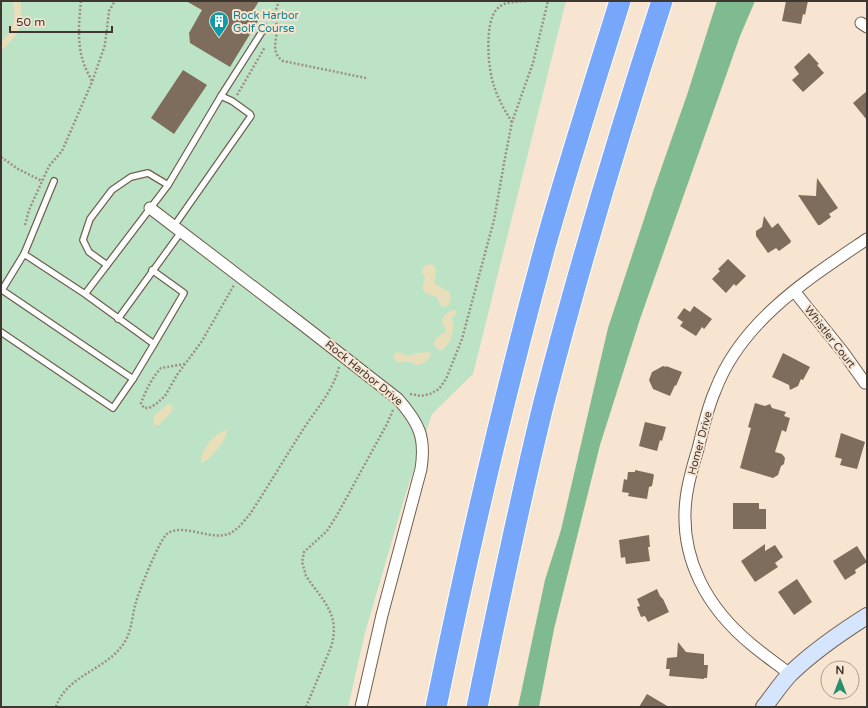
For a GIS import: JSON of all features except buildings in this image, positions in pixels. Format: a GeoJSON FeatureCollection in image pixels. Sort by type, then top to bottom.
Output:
{"type":"FeatureCollection","features":[{"type":"Feature","properties":{"kind":"highway"},"geometry":{"type":"LineString","coordinates":[[436,707],[476,517],[514,362],[547,242],[620,1]]}},
{"type":"Feature","properties":{"kind":"highway"},"geometry":{"type":"LineString","coordinates":[[477,707],[512,538],[544,403],[602,195],[662,1]]}},
{"type":"Feature","properties":{"kind":"main road"},"geometry":{"type":"LineString","coordinates":[[764,707],[790,674],[809,657],[838,635],[867,616]]}},
{"type":"Feature","properties":{"kind":"street","name":"Rock Harbor Drive"},"geometry":{"type":"LineString","coordinates":[[150,208],[239,275],[398,399],[408,410],[421,433],[423,448],[421,469],[382,615],[361,707]]}},
{"type":"Feature","properties":{"kind":"street","name":"Homer Drive"},"geometry":{"type":"LineString","coordinates":[[790,674],[750,644],[715,606],[701,584],[692,565],[688,545],[686,500],[708,411],[715,390],[729,363],[743,341],[765,315],[794,291],[867,239]]}},
{"type":"Feature","properties":{"kind":"street","name":"Whistler Court"},"geometry":{"type":"LineString","coordinates":[[794,291],[843,352],[865,383]]}},
{"type":"Feature","properties":{"kind":"lane"},"geometry":{"type":"LineString","coordinates":[[85,294],[168,185],[221,96],[265,27]]}},
{"type":"Feature","properties":{"kind":"lane"},"geometry":{"type":"LineString","coordinates":[[118,319],[152,270],[251,116],[232,100],[221,96]]}},
{"type":"Feature","properties":{"kind":"lane"},"geometry":{"type":"LineString","coordinates":[[107,266],[89,252],[83,240],[90,219],[99,206],[112,190],[131,177],[148,173],[168,185]]}},
{"type":"Feature","properties":{"kind":"lane"},"geometry":{"type":"LineString","coordinates":[[54,181],[24,254],[2,290],[133,379]]}},
{"type":"Feature","properties":{"kind":"lane"},"geometry":{"type":"LineString","coordinates":[[24,254],[85,294],[154,344]]}},
{"type":"Feature","properties":{"kind":"lane"},"geometry":{"type":"LineString","coordinates":[[1,332],[113,408],[133,379],[184,293],[152,270]]}},
{"type":"Feature","properties":{"kind":"path"},"geometry":{"type":"LineString","coordinates":[[81,1],[79,35],[80,51],[92,82]]}},
{"type":"Feature","properties":{"kind":"path"},"geometry":{"type":"LineString","coordinates":[[1,157],[18,169],[42,181],[49,166],[62,150],[92,82],[105,45],[109,11],[115,1]]}},
{"type":"Feature","properties":{"kind":"path"},"geometry":{"type":"LineString","coordinates":[[512,122],[493,86],[489,61],[489,34],[493,14],[497,8],[509,2],[526,1]]}},
{"type":"Feature","properties":{"kind":"path"},"geometry":{"type":"LineString","coordinates":[[306,707],[331,647],[334,638],[334,625],[331,612],[306,576],[302,556],[309,547],[327,531],[338,516],[387,424],[401,388],[414,396],[422,396],[430,394],[439,388],[446,380],[462,339],[490,235],[512,122],[534,63],[548,1]]}},
{"type":"Feature","properties":{"kind":"path"},"geometry":{"type":"LineString","coordinates":[[274,14],[276,28],[275,49],[278,58],[283,61],[366,78]]}},
{"type":"Feature","properties":{"kind":"path"},"geometry":{"type":"LineString","coordinates":[[185,364],[161,368],[154,376],[144,394],[142,403],[144,408],[149,408],[156,404],[164,396],[185,364],[202,342],[239,275]]}},
{"type":"Feature","properties":{"kind":"path"},"geometry":{"type":"LineString","coordinates":[[56,707],[64,693],[74,682],[106,661],[124,643],[130,628],[136,602],[162,539],[167,533],[184,531],[224,535],[240,525],[250,514],[330,390],[336,378],[341,354]]}},
{"type":"Feature","properties":{"kind":"green space"},"geometry":{"type":"Polygon","coordinates":[[[1,1],[566,1],[473,374],[432,414],[405,496],[365,633],[348,707],[1,707],[1,1]]]}},
{"type":"Feature","properties":{"kind":"green space"},"geometry":{"type":"Polygon","coordinates":[[[717,1],[755,1],[740,36],[640,319],[600,445],[554,629],[539,707],[518,707],[545,580],[561,530],[608,328],[687,95],[717,1]]]}},
{"type":"Feature","properties":{"kind":"sand"},"geometry":{"type":"Polygon","coordinates":[[[13,1],[20,1],[20,25],[14,38],[1,50],[1,42],[9,33],[13,24],[13,1]]]}},
{"type":"Feature","properties":{"kind":"sand"},"geometry":{"type":"Polygon","coordinates":[[[431,264],[436,268],[435,284],[449,292],[451,297],[449,305],[444,307],[441,306],[437,297],[424,292],[423,290],[425,278],[422,269],[424,266],[431,264]]]}},
{"type":"Feature","properties":{"kind":"sand"},"geometry":{"type":"Polygon","coordinates":[[[456,310],[456,314],[452,319],[452,336],[448,344],[442,350],[437,349],[434,345],[435,339],[445,332],[445,328],[442,323],[443,318],[447,313],[456,310]]]}},
{"type":"Feature","properties":{"kind":"sand"},"geometry":{"type":"Polygon","coordinates":[[[399,352],[408,356],[416,353],[430,352],[431,355],[423,364],[416,365],[410,362],[397,362],[393,358],[395,353],[399,352]]]}},
{"type":"Feature","properties":{"kind":"sand"},"geometry":{"type":"Polygon","coordinates":[[[168,404],[173,406],[172,411],[159,425],[155,425],[153,423],[154,416],[168,404]]]}},
{"type":"Feature","properties":{"kind":"sand"},"geometry":{"type":"Polygon","coordinates":[[[227,430],[221,444],[209,458],[201,463],[201,458],[209,442],[222,431],[227,430]]]}},
{"type":"Feature","properties":{"kind":"place","name":"Rock Harbor Golf Course"},"geometry":{"type":"Point","coordinates":[219,38]}}]}
